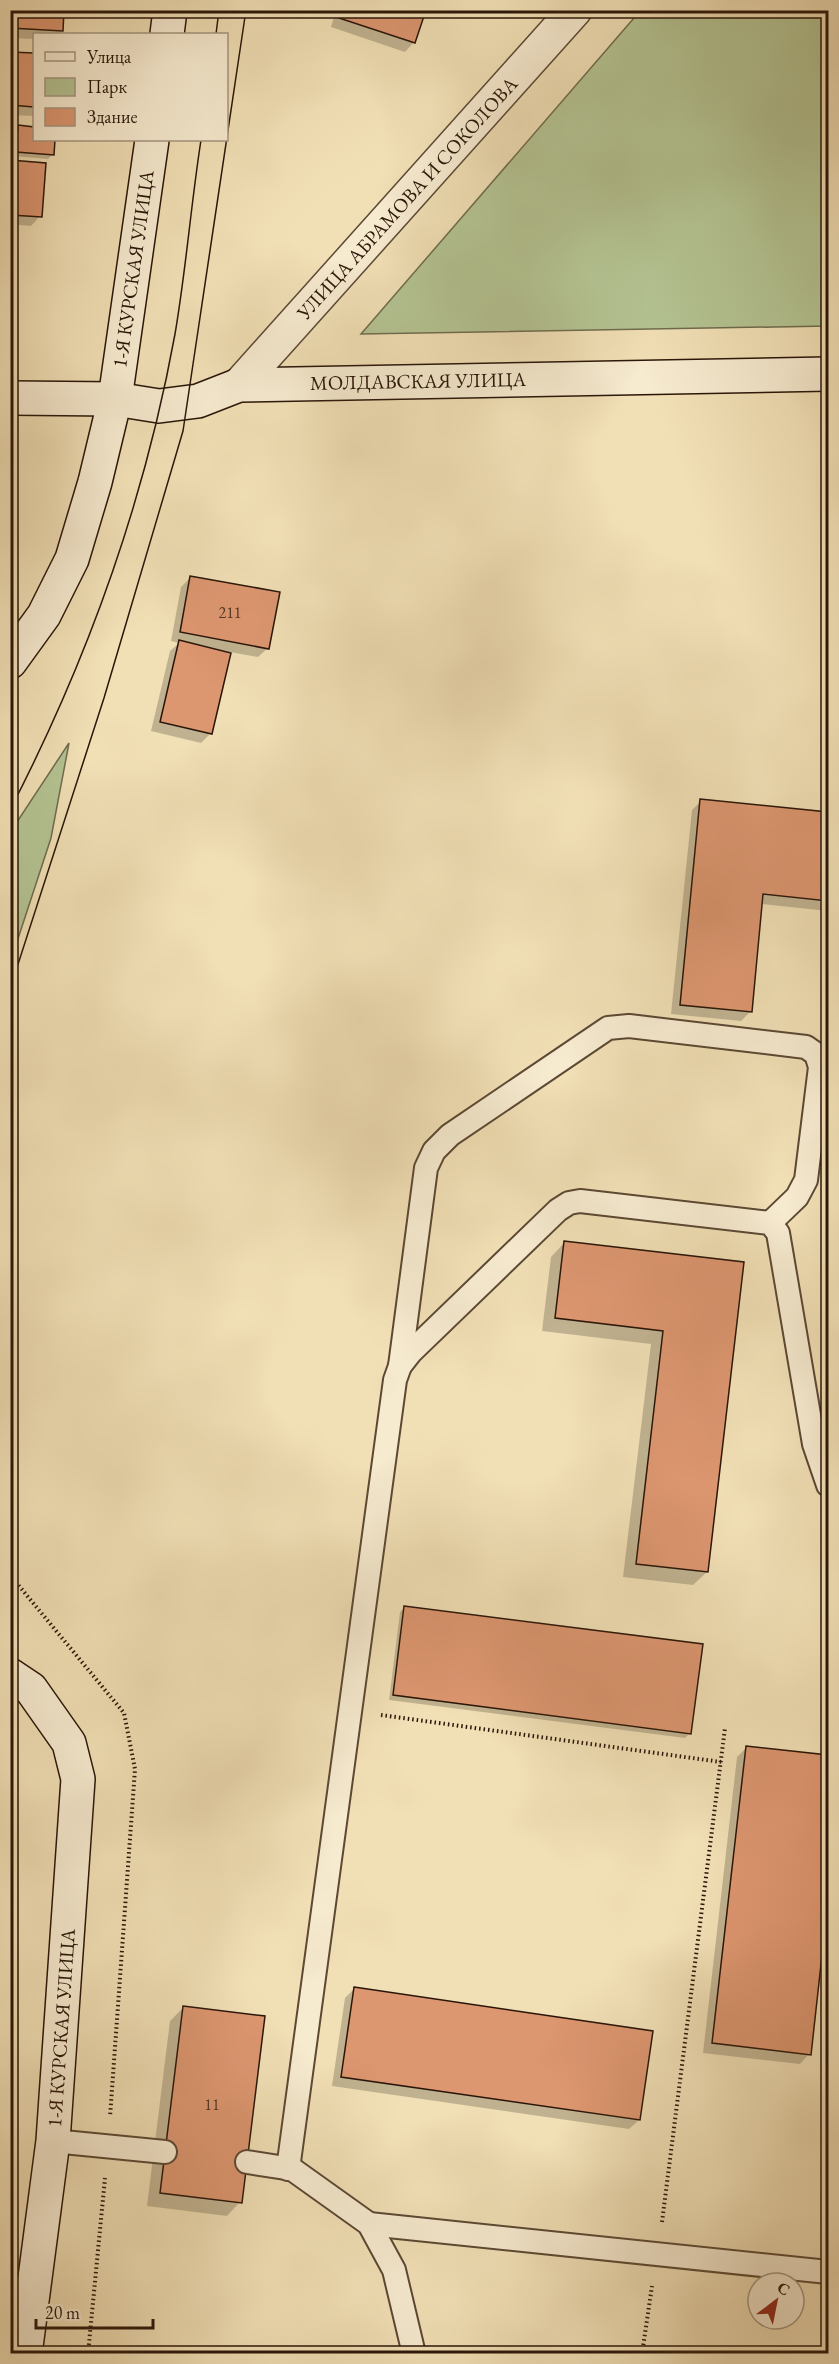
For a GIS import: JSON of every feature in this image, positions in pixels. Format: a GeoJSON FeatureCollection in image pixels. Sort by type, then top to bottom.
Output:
{"type":"FeatureCollection","features":[{"type":"Feature","properties":{"kind":"street"},"geometry":{"type":"LineString","coordinates":[[167,33],[170,10]]}},
{"type":"Feature","properties":{"kind":"street","name":"УЛИЦА АБРАМОВА И СОКОЛОВА"},"geometry":{"type":"LineString","coordinates":[[239,385],[575,10]]}},
{"type":"Feature","properties":{"kind":"street","name":"1-Я КУРСКАЯ УЛИЦА"},"geometry":{"type":"LineString","coordinates":[[115,399],[152,141]]}},
{"type":"Feature","properties":{"kind":"street","name":"МОЛДАВСКАЯ УЛИЦА"},"geometry":{"type":"LineString","coordinates":[[10,398],[115,399],[159,406],[198,401],[239,385],[828,374]]}},
{"type":"Feature","properties":{"kind":"street"},"geometry":{"type":"LineString","coordinates":[[10,662],[44,615],[72,559],[95,482],[115,399]]}},
{"type":"Feature","properties":{"kind":"street","name":"1-Я КУРСКАЯ УЛИЦА"},"geometry":{"type":"LineString","coordinates":[[10,1675],[31,1689],[69,1743],[78,1779],[53,2141],[25,2354]]}},
{"type":"Feature","properties":{"kind":"lane"},"geometry":{"type":"LineString","coordinates":[[288,2169],[395,1380],[400,1366],[426,1168],[434,1151],[450,1135],[608,1028],[628,1026],[806,1047],[816,1054],[820,1068],[806,1180],[797,1197],[770,1223]]}},
{"type":"Feature","properties":{"kind":"lane"},"geometry":{"type":"LineString","coordinates":[[400,1366],[420,1343],[558,1210],[570,1203],[580,1201],[770,1223],[778,1233],[813,1444],[828,1485]]}},
{"type":"Feature","properties":{"kind":"lane"},"geometry":{"type":"LineString","coordinates":[[53,2141],[165,2152]]}},
{"type":"Feature","properties":{"kind":"lane"},"geometry":{"type":"LineString","coordinates":[[247,2162],[292,2169],[369,2224],[394,2270],[414,2354]]}},
{"type":"Feature","properties":{"kind":"lane"},"geometry":{"type":"LineString","coordinates":[[369,2224],[828,2272]]}},
{"type":"Feature","properties":{"kind":"path"},"geometry":{"type":"LineString","coordinates":[[350,1710],[721,1762]]}},
{"type":"Feature","properties":{"kind":"path"},"geometry":{"type":"LineString","coordinates":[[642,2354],[725,1728]]}},
{"type":"Feature","properties":{"kind":"green space"},"geometry":{"type":"Polygon","coordinates":[[[640,11],[828,11],[828,326],[361,334],[640,11]]]}},
{"type":"Feature","properties":{"kind":"green space"},"geometry":{"type":"Polygon","coordinates":[[[69,743],[51,838],[11,960],[11,831],[69,743]]]}},
{"type":"Feature","properties":{"kind":"building"},"geometry":{"type":"Polygon","coordinates":[[[10,10],[64,10],[63,31],[10,28],[10,10]]]}},
{"type":"Feature","properties":{"kind":"building"},"geometry":{"type":"Polygon","coordinates":[[[342,10],[426,10],[415,43],[339,18],[342,10]]]}},
{"type":"Feature","properties":{"kind":"building"},"geometry":{"type":"Polygon","coordinates":[[[10,52],[33,53],[33,107],[10,105],[10,52]]]}},
{"type":"Feature","properties":{"kind":"building"},"geometry":{"type":"Polygon","coordinates":[[[18,125],[33,127],[33,141],[55,141],[54,155],[16,152],[18,125]]]}},
{"type":"Feature","properties":{"kind":"building"},"geometry":{"type":"Polygon","coordinates":[[[10,160],[46,163],[42,217],[10,215],[10,160]]]}},
{"type":"Feature","properties":{"kind":"building"},"geometry":{"type":"Polygon","coordinates":[[[190,576],[280,592],[269,649],[180,632],[190,576]]]}},
{"type":"Feature","properties":{"kind":"building"},"geometry":{"type":"Polygon","coordinates":[[[179,640],[231,653],[212,734],[160,722],[179,640]]]}},
{"type":"Feature","properties":{"kind":"building"},"geometry":{"type":"Polygon","coordinates":[[[700,799],[828,812],[828,901],[763,894],[752,1012],[680,1005],[700,799]]]}},
{"type":"Feature","properties":{"kind":"building"},"geometry":{"type":"Polygon","coordinates":[[[564,1241],[744,1262],[708,1572],[636,1564],[663,1331],[555,1318],[564,1241]]]}},
{"type":"Feature","properties":{"kind":"building"},"geometry":{"type":"Polygon","coordinates":[[[404,1606],[703,1644],[691,1734],[393,1695],[404,1606]]]}},
{"type":"Feature","properties":{"kind":"building"},"geometry":{"type":"Polygon","coordinates":[[[746,1746],[828,1755],[828,1901],[811,2055],[712,2043],[746,1746]]]}},
{"type":"Feature","properties":{"kind":"building"},"geometry":{"type":"Polygon","coordinates":[[[354,1987],[653,2031],[640,2120],[341,2077],[354,1987]]]}},
{"type":"Feature","properties":{"kind":"building"},"geometry":{"type":"Polygon","coordinates":[[[183,2006],[265,2016],[242,2203],[160,2193],[183,2006]]]}},
{"type":"Feature","properties":{"kind":"tram line"},"geometry":{"type":"LineString","coordinates":[[216,33],[219,10]]}},
{"type":"Feature","properties":{"kind":"tram line"},"geometry":{"type":"LineString","coordinates":[[228,130],[246,10]]}},
{"type":"Feature","properties":{"kind":"tram line"},"geometry":{"type":"LineString","coordinates":[[10,810],[64,696],[110,578],[130,518],[162,396],[175,334],[201,141]]}},
{"type":"Feature","properties":{"kind":"tram line"},"geometry":{"type":"LineString","coordinates":[[10,989],[104,698],[183,431],[226,141]]}}]}
